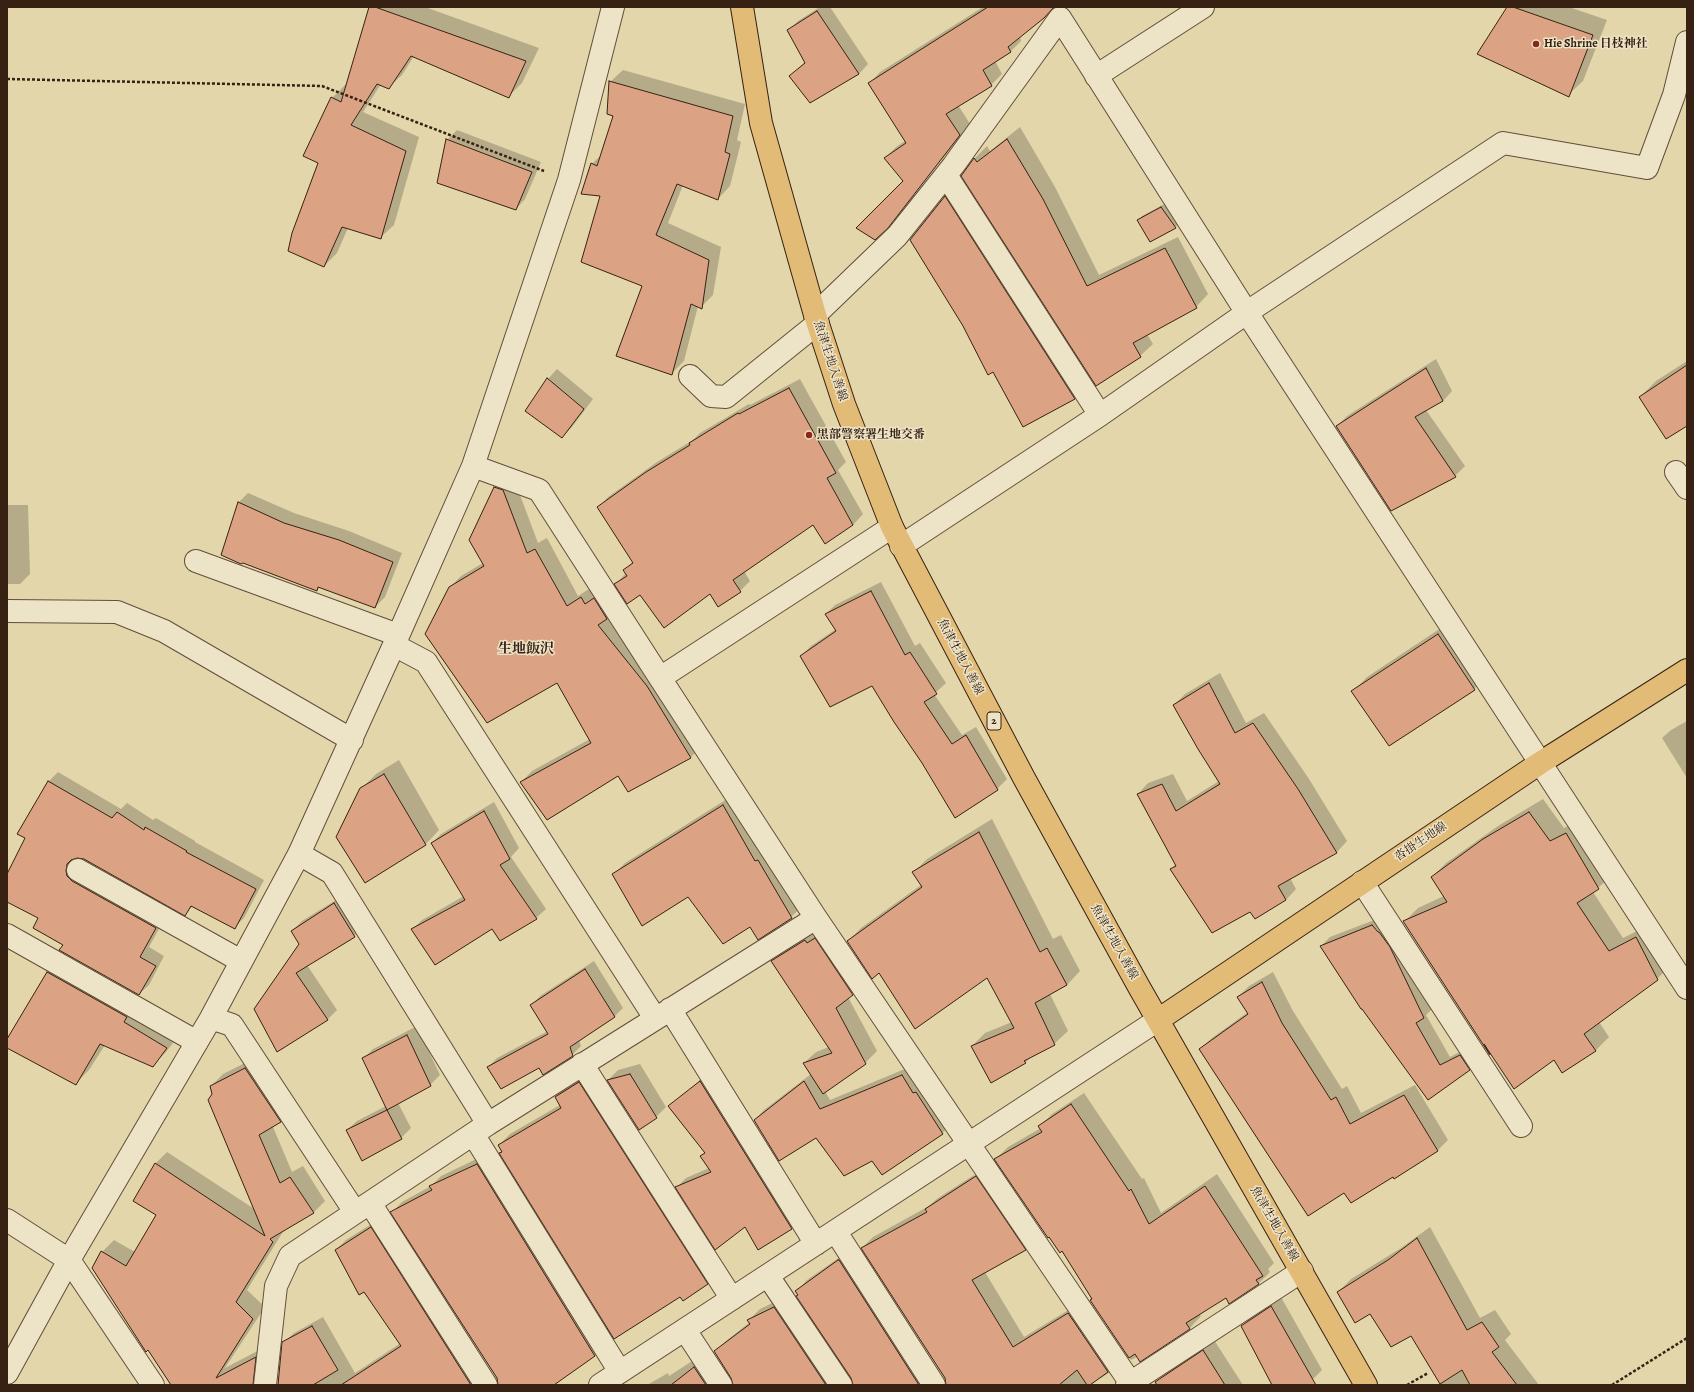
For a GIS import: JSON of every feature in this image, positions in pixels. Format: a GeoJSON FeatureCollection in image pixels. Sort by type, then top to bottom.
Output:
{"type":"FeatureCollection","features":[{"type":"Feature","properties":{"kind":"main road","name":"魚津生地入善線"},"geometry":{"type":"LineString","coordinates":[[742,7],[761,123],[817,319],[844,404],[896,537],[1021,771],[1158,1020],[1366,1385]]}},
{"type":"Feature","properties":{"kind":"main road","name":"沓掛生地線"},"geometry":{"type":"LineString","coordinates":[[1158,1020],[1540,763],[1687,670]]}},
{"type":"Feature","properties":{"kind":"street"},"geometry":{"type":"LineString","coordinates":[[7,1373],[69,1260],[211,1018],[299,854],[352,740],[474,466],[569,180],[612,7]]}},
{"type":"Feature","properties":{"kind":"street"},"geometry":{"type":"LineString","coordinates":[[1096,76],[1203,7]]}},
{"type":"Feature","properties":{"kind":"street"},"geometry":{"type":"LineString","coordinates":[[690,376],[711,396],[726,397],[817,319],[897,236],[946,175],[1060,18],[1247,313],[1687,988]]}},
{"type":"Feature","properties":{"kind":"street"},"geometry":{"type":"LineString","coordinates":[[660,678],[1100,415],[1247,313],[1503,144],[1647,168],[1680,97],[1687,42]]}},
{"type":"Feature","properties":{"kind":"street"},"geometry":{"type":"LineString","coordinates":[[946,175],[1100,415]]}},
{"type":"Feature","properties":{"kind":"street"},"geometry":{"type":"LineString","coordinates":[[474,466],[539,490],[816,918],[970,1144],[1130,1384],[1302,1271]]}},
{"type":"Feature","properties":{"kind":"street"},"geometry":{"type":"LineString","coordinates":[[196,561],[396,640],[426,662],[816,1244]]}},
{"type":"Feature","properties":{"kind":"street"},"geometry":{"type":"LineString","coordinates":[[7,611],[117,612],[164,631],[352,740]]}},
{"type":"Feature","properties":{"kind":"street"},"geometry":{"type":"LineString","coordinates":[[299,854],[332,873],[620,1372]]}},
{"type":"Feature","properties":{"kind":"street"},"geometry":{"type":"LineString","coordinates":[[78,870],[241,961]]}},
{"type":"Feature","properties":{"kind":"street"},"geometry":{"type":"LineString","coordinates":[[1362,882],[1521,1126]]}},
{"type":"Feature","properties":{"kind":"street"},"geometry":{"type":"LineString","coordinates":[[265,1385],[276,1286],[290,1256],[582,1064],[816,918]]}},
{"type":"Feature","properties":{"kind":"street"},"geometry":{"type":"LineString","coordinates":[[7,935],[197,1042]]}},
{"type":"Feature","properties":{"kind":"street"},"geometry":{"type":"LineString","coordinates":[[211,1018],[232,1025],[363,1208],[486,1385]]}},
{"type":"Feature","properties":{"kind":"street"},"geometry":{"type":"LineString","coordinates":[[600,1385],[1158,1020]]}},
{"type":"Feature","properties":{"kind":"street"},"geometry":{"type":"LineString","coordinates":[[582,1064],[732,1299]]}},
{"type":"Feature","properties":{"kind":"street"},"geometry":{"type":"LineString","coordinates":[[7,1220],[69,1260],[153,1385]]}},
{"type":"Feature","properties":{"kind":"street"},"geometry":{"type":"LineString","coordinates":[[836,1232],[934,1385]]}},
{"type":"Feature","properties":{"kind":"street"},"geometry":{"type":"LineString","coordinates":[[768,1276],[841,1385]]}},
{"type":"Feature","properties":{"kind":"street"},"geometry":{"type":"LineString","coordinates":[[685,1330],[721,1385]]}},
{"type":"Feature","properties":{"kind":"path"},"geometry":{"type":"LineString","coordinates":[[7,79],[322,86],[569,180]]}},
{"type":"Feature","properties":{"kind":"path"},"geometry":{"type":"LineString","coordinates":[[1612,1385],[1687,1338]]}},
{"type":"Feature","properties":{"kind":"path"},"geometry":{"type":"LineString","coordinates":[[1407,1385],[1428,1373]]}},
{"type":"Feature","properties":{"kind":"building"},"geometry":{"type":"Polygon","coordinates":[[[369,7],[375,7],[526,61],[509,98],[411,56],[389,89],[377,84],[351,125],[406,151],[381,239],[342,227],[324,267],[288,251],[292,233],[318,163],[303,156],[331,97],[341,102],[369,7]]]}},
{"type":"Feature","properties":{"kind":"building"},"geometry":{"type":"Polygon","coordinates":[[[988,7],[1054,7],[1044,18],[1008,47],[1011,52],[983,70],[992,86],[946,114],[960,135],[888,228],[875,240],[856,228],[903,181],[884,158],[906,143],[868,83],[988,7]]]}},
{"type":"Feature","properties":{"kind":"building","name":"Hie Shrine 日枝神社"},"geometry":{"type":"Polygon","coordinates":[[[1507,7],[1513,7],[1593,35],[1569,97],[1477,54],[1507,7]]]}},
{"type":"Feature","properties":{"kind":"building"},"geometry":{"type":"Polygon","coordinates":[[[817,11],[859,74],[810,103],[789,76],[805,63],[787,30],[817,11]]]}},
{"type":"Feature","properties":{"kind":"building"},"geometry":{"type":"Polygon","coordinates":[[[609,81],[733,116],[725,152],[730,154],[718,200],[677,184],[656,235],[709,260],[702,309],[691,304],[672,375],[616,356],[642,286],[581,262],[600,196],[581,194],[591,163],[597,166],[613,116],[607,114],[609,81]]]}},
{"type":"Feature","properties":{"kind":"building"},"geometry":{"type":"Polygon","coordinates":[[[446,139],[532,172],[516,210],[437,183],[446,139]]]}},
{"type":"Feature","properties":{"kind":"building"},"geometry":{"type":"Polygon","coordinates":[[[1007,139],[1043,199],[1087,286],[1165,248],[1197,308],[1133,343],[1141,357],[1096,386],[961,176],[974,158],[977,162],[1007,139]]]}},
{"type":"Feature","properties":{"kind":"building"},"geometry":{"type":"Polygon","coordinates":[[[945,196],[1075,399],[1023,427],[993,372],[988,375],[963,326],[910,240],[945,196]]]}},
{"type":"Feature","properties":{"kind":"building"},"geometry":{"type":"Polygon","coordinates":[[[1161,207],[1176,228],[1150,242],[1137,220],[1161,207]]]}},
{"type":"Feature","properties":{"kind":"building"},"geometry":{"type":"Polygon","coordinates":[[[1687,365],[1687,426],[1666,439],[1639,397],[1687,365]]]}},
{"type":"Feature","properties":{"kind":"building"},"geometry":{"type":"Polygon","coordinates":[[[1426,368],[1443,401],[1415,417],[1456,477],[1391,511],[1336,426],[1426,368]]]}},
{"type":"Feature","properties":{"kind":"building"},"geometry":{"type":"Polygon","coordinates":[[[547,378],[584,409],[562,438],[525,411],[547,378]]]}},
{"type":"Feature","properties":{"kind":"building"},"geometry":{"type":"Polygon","coordinates":[[[789,388],[836,473],[827,478],[853,525],[825,544],[813,525],[733,580],[741,592],[718,607],[710,594],[664,628],[640,595],[627,604],[614,584],[627,576],[623,570],[633,563],[597,507],[646,472],[690,445],[689,443],[738,413],[739,414],[789,388]]]}},
{"type":"Feature","properties":{"kind":"building"},"geometry":{"type":"Polygon","coordinates":[[[494,487],[503,490],[527,553],[535,549],[567,606],[581,597],[585,604],[594,598],[607,619],[598,625],[647,686],[691,758],[628,792],[618,776],[547,820],[520,782],[591,743],[557,683],[487,723],[425,634],[449,587],[484,566],[469,540],[494,487]]]}},
{"type":"Feature","properties":{"kind":"building"},"geometry":{"type":"Polygon","coordinates":[[[238,502],[284,523],[339,540],[393,562],[375,608],[318,587],[317,591],[243,563],[241,564],[221,555],[238,502]]]}},
{"type":"Feature","properties":{"kind":"building"},"geometry":{"type":"Polygon","coordinates":[[[871,591],[905,655],[910,652],[937,694],[924,702],[952,744],[966,735],[998,790],[955,818],[922,763],[872,686],[830,707],[800,656],[836,631],[825,614],[871,591]]]}},
{"type":"Feature","properties":{"kind":"building"},"geometry":{"type":"Polygon","coordinates":[[[1438,634],[1475,690],[1389,746],[1351,691],[1438,634]]]}},
{"type":"Feature","properties":{"kind":"building"},"geometry":{"type":"Polygon","coordinates":[[[1209,683],[1235,733],[1253,723],[1298,789],[1337,853],[1278,886],[1286,900],[1255,919],[1250,912],[1212,933],[1170,869],[1176,866],[1137,794],[1162,784],[1176,811],[1220,784],[1173,705],[1209,683]]]}},
{"type":"Feature","properties":{"kind":"building"},"geometry":{"type":"Polygon","coordinates":[[[384,774],[426,845],[365,883],[336,837],[360,788],[384,774]]]}},
{"type":"Feature","properties":{"kind":"building"},"geometry":{"type":"Polygon","coordinates":[[[48,781],[112,818],[117,812],[144,830],[145,827],[187,851],[186,852],[256,889],[235,929],[191,906],[185,916],[84,859],[77,858],[71,860],[67,864],[67,876],[72,881],[156,928],[140,957],[156,966],[139,995],[59,950],[63,945],[33,928],[38,918],[7,902],[7,874],[25,838],[17,834],[48,781]]]}},
{"type":"Feature","properties":{"kind":"building"},"geometry":{"type":"Polygon","coordinates":[[[723,805],[755,861],[758,860],[792,918],[758,940],[750,927],[723,944],[688,897],[642,926],[612,874],[723,805]]]}},
{"type":"Feature","properties":{"kind":"building"},"geometry":{"type":"Polygon","coordinates":[[[484,811],[510,859],[500,865],[537,919],[500,941],[492,929],[435,965],[411,929],[465,900],[431,843],[484,811]]]}},
{"type":"Feature","properties":{"kind":"building"},"geometry":{"type":"Polygon","coordinates":[[[1529,812],[1550,841],[1566,833],[1599,889],[1577,903],[1609,951],[1636,937],[1658,980],[1584,1034],[1596,1051],[1562,1073],[1554,1060],[1514,1089],[1484,1044],[1490,1055],[1403,921],[1447,902],[1431,877],[1483,839],[1529,812]]]}},
{"type":"Feature","properties":{"kind":"building"},"geometry":{"type":"Polygon","coordinates":[[[979,832],[1040,952],[1047,948],[1067,985],[1035,1003],[1055,1045],[1024,1061],[1026,1063],[991,1083],[971,1046],[1014,1028],[987,978],[915,1029],[879,973],[872,979],[847,941],[922,887],[912,872],[979,832]]]}},
{"type":"Feature","properties":{"kind":"building"},"geometry":{"type":"Polygon","coordinates":[[[334,903],[355,937],[296,973],[328,1020],[277,1052],[254,1009],[299,944],[291,931],[334,903]]]}},
{"type":"Feature","properties":{"kind":"building"},"geometry":{"type":"Polygon","coordinates":[[[1372,925],[1390,947],[1424,1018],[1416,1023],[1440,1065],[1460,1055],[1470,1070],[1428,1100],[1361,1009],[1320,946],[1372,925]]]}},
{"type":"Feature","properties":{"kind":"building"},"geometry":{"type":"Polygon","coordinates":[[[815,938],[853,995],[836,1008],[866,1064],[823,1094],[803,1063],[832,1053],[771,961],[805,940],[807,943],[815,938]]]}},
{"type":"Feature","properties":{"kind":"building"},"geometry":{"type":"Polygon","coordinates":[[[585,969],[615,1017],[570,1047],[573,1056],[543,1075],[539,1068],[501,1089],[487,1067],[548,1034],[530,1005],[585,969]]]}},
{"type":"Feature","properties":{"kind":"building"},"geometry":{"type":"Polygon","coordinates":[[[47,972],[127,1017],[124,1022],[167,1048],[153,1067],[100,1044],[76,1085],[7,1048],[7,1039],[47,972]]]}},
{"type":"Feature","properties":{"kind":"building"},"geometry":{"type":"Polygon","coordinates":[[[1262,982],[1282,1023],[1331,1100],[1336,1097],[1350,1124],[1404,1095],[1438,1151],[1394,1179],[1393,1177],[1351,1203],[1344,1193],[1308,1216],[1199,1049],[1248,1014],[1237,997],[1262,982]]]}},
{"type":"Feature","properties":{"kind":"building"},"geometry":{"type":"Polygon","coordinates":[[[407,1035],[431,1086],[387,1110],[362,1058],[407,1035]]]}},
{"type":"Feature","properties":{"kind":"building"},"geometry":{"type":"Polygon","coordinates":[[[245,1068],[281,1122],[259,1135],[280,1183],[290,1177],[314,1213],[270,1239],[273,1242],[236,1302],[253,1319],[216,1378],[256,1357],[253,1385],[171,1385],[148,1350],[146,1352],[92,1268],[101,1251],[126,1266],[156,1215],[133,1201],[155,1163],[265,1236],[208,1100],[212,1094],[210,1086],[245,1068]]]}},
{"type":"Feature","properties":{"kind":"building"},"geometry":{"type":"Polygon","coordinates":[[[630,1074],[657,1118],[639,1130],[607,1080],[630,1074]]]}},
{"type":"Feature","properties":{"kind":"building"},"geometry":{"type":"Polygon","coordinates":[[[902,1075],[913,1093],[916,1092],[943,1134],[882,1175],[872,1161],[844,1176],[816,1138],[779,1161],[754,1120],[804,1081],[820,1109],[902,1075]]]}},
{"type":"Feature","properties":{"kind":"building"},"geometry":{"type":"Polygon","coordinates":[[[700,1081],[792,1229],[758,1250],[745,1227],[715,1250],[675,1187],[711,1172],[700,1156],[705,1153],[668,1106],[700,1081]]]}},
{"type":"Feature","properties":{"kind":"building"},"geometry":{"type":"Polygon","coordinates":[[[579,1082],[708,1284],[683,1301],[680,1297],[614,1339],[499,1153],[502,1152],[498,1145],[561,1108],[555,1097],[579,1082]]]}},
{"type":"Feature","properties":{"kind":"building"},"geometry":{"type":"Polygon","coordinates":[[[1071,1104],[1129,1191],[1131,1189],[1149,1224],[1205,1186],[1263,1276],[1256,1280],[1259,1284],[1229,1304],[1226,1298],[1186,1323],[1190,1329],[1140,1362],[1135,1354],[1129,1358],[1090,1300],[1092,1299],[1062,1251],[1060,1253],[1049,1237],[1048,1238],[994,1159],[1042,1132],[1038,1126],[1071,1104]]]}},
{"type":"Feature","properties":{"kind":"building"},"geometry":{"type":"Polygon","coordinates":[[[387,1110],[402,1139],[362,1161],[346,1130],[387,1110]]]}},
{"type":"Feature","properties":{"kind":"building"},"geometry":{"type":"Polygon","coordinates":[[[477,1164],[595,1356],[554,1385],[498,1385],[497,1378],[390,1212],[432,1190],[429,1186],[477,1164]]]}},
{"type":"Feature","properties":{"kind":"building"},"geometry":{"type":"Polygon","coordinates":[[[976,1176],[1026,1250],[972,1280],[1013,1347],[1068,1313],[1108,1372],[1090,1385],[1087,1385],[1077,1370],[1059,1385],[946,1385],[945,1378],[861,1248],[927,1212],[925,1209],[976,1176]]]}},
{"type":"Feature","properties":{"kind":"building"},"geometry":{"type":"Polygon","coordinates":[[[371,1227],[471,1385],[341,1385],[401,1346],[364,1292],[359,1295],[335,1250],[371,1227]]]}},
{"type":"Feature","properties":{"kind":"building"},"geometry":{"type":"Polygon","coordinates":[[[1417,1238],[1467,1330],[1482,1322],[1499,1347],[1492,1352],[1517,1385],[1470,1385],[1462,1370],[1440,1384],[1411,1336],[1391,1347],[1370,1314],[1355,1323],[1337,1292],[1388,1260],[1417,1238]]]}},
{"type":"Feature","properties":{"kind":"building"},"geometry":{"type":"Polygon","coordinates":[[[838,1260],[919,1385],[853,1385],[851,1378],[796,1296],[798,1295],[795,1291],[838,1260]]]}},
{"type":"Feature","properties":{"kind":"building"},"geometry":{"type":"Polygon","coordinates":[[[1271,1306],[1316,1385],[1272,1385],[1241,1326],[1271,1306]]]}},
{"type":"Feature","properties":{"kind":"building"},"geometry":{"type":"Polygon","coordinates":[[[774,1307],[826,1385],[733,1385],[731,1378],[714,1351],[750,1324],[747,1320],[774,1307]]]}},
{"type":"Feature","properties":{"kind":"building"},"geometry":{"type":"Polygon","coordinates":[[[312,1326],[338,1370],[313,1385],[278,1385],[282,1342],[312,1326]]]}},
{"type":"Feature","properties":{"kind":"building"},"geometry":{"type":"Polygon","coordinates":[[[1203,1350],[1225,1385],[1157,1385],[1155,1382],[1203,1350]]]}},
{"type":"Feature","properties":{"kind":"building"},"geometry":{"type":"Polygon","coordinates":[[[694,1367],[706,1385],[671,1385],[694,1367]]]}},
{"type":"Feature","properties":{"kind":"place","name":"Hie Shrine 日枝神社"},"geometry":{"type":"Point","coordinates":[1536,44]}},
{"type":"Feature","properties":{"kind":"place","name":"黒部警察署生地交番"},"geometry":{"type":"Point","coordinates":[809,435]}},
{"type":"Feature","properties":{"kind":"district","name":"生地飯沢"},"geometry":{"type":"Point","coordinates":[526,650]}}]}
